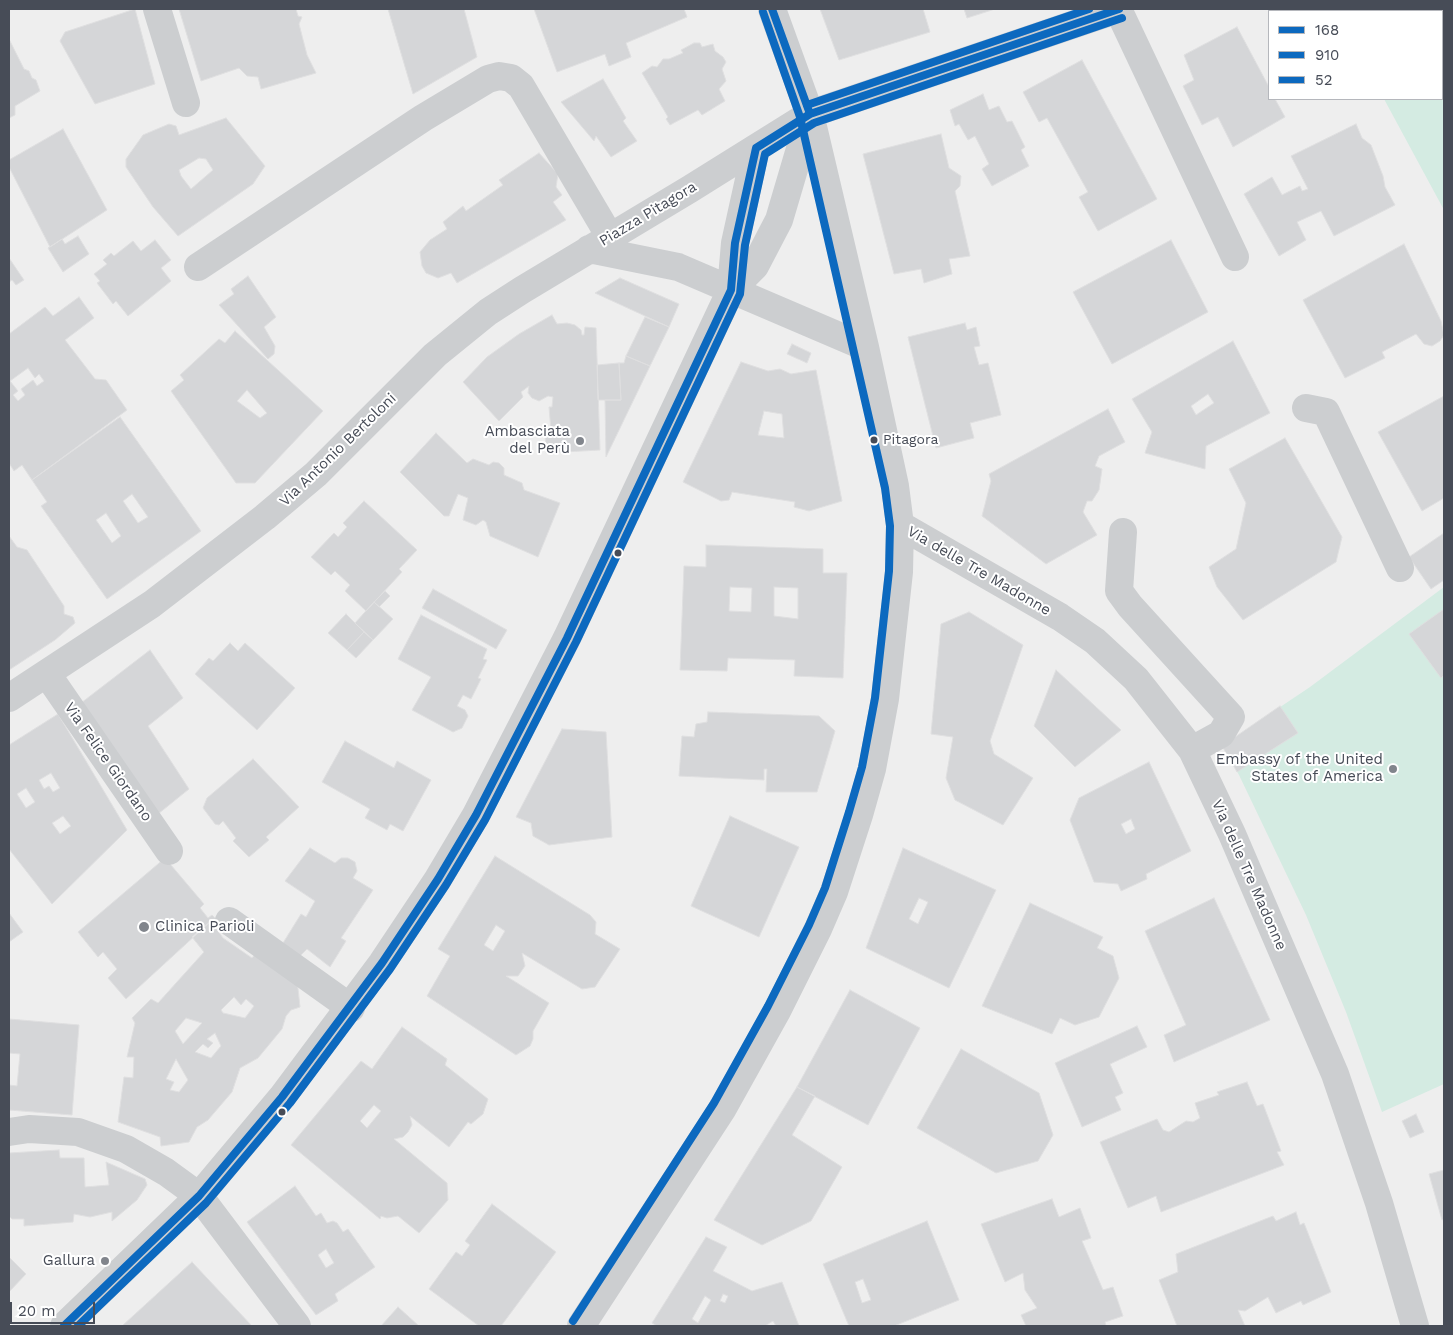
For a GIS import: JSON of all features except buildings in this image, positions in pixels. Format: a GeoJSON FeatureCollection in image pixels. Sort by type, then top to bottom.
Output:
{"type":"FeatureCollection","features":[{"type":"Feature","properties":{"kind":"street"},"geometry":{"type":"LineString","coordinates":[[157,9],[186,103]]}},
{"type":"Feature","properties":{"kind":"street"},"geometry":{"type":"LineString","coordinates":[[581,1326],[728,1100],[785,997],[818,929],[834,892],[857,823],[876,751],[894,629],[900,525],[893,477],[865,346],[810,114],[772,9]]}},
{"type":"Feature","properties":{"kind":"street"},"geometry":{"type":"LineString","coordinates":[[810,114],[1118,9],[1235,258]]}},
{"type":"Feature","properties":{"kind":"street"},"geometry":{"type":"LineString","coordinates":[[198,268],[423,118],[488,79],[499,76],[511,78],[521,86],[599,243]]}},
{"type":"Feature","properties":{"kind":"street"},"geometry":{"type":"LineString","coordinates":[[64,1326],[199,1196],[282,1097],[351,1008],[438,879],[500,773],[571,629],[731,290],[754,266],[779,220],[810,114]]}},
{"type":"Feature","properties":{"kind":"street","name":"Piazza Pitagora"},"geometry":{"type":"LineString","coordinates":[[599,243],[810,114]]}},
{"type":"Feature","properties":{"kind":"street"},"geometry":{"type":"LineString","coordinates":[[731,290],[735,243],[756,148]]}},
{"type":"Feature","properties":{"kind":"street","name":"Piazza Pitagora"},"geometry":{"type":"LineString","coordinates":[[599,243],[678,266],[865,346]]}},
{"type":"Feature","properties":{"kind":"street","name":"Via Antonio Bertoloni"},"geometry":{"type":"LineString","coordinates":[[9,698],[152,604],[299,490],[435,356],[462,332],[522,290],[599,243]]}},
{"type":"Feature","properties":{"kind":"street"},"geometry":{"type":"LineString","coordinates":[[1306,408],[1326,412],[1400,568]]}},
{"type":"Feature","properties":{"kind":"street","name":"Via delle Tre Madonne"},"geometry":{"type":"LineString","coordinates":[[900,525],[1060,617],[1095,641],[1147,690],[1192,750],[1232,834],[1335,1074],[1379,1203],[1415,1326]]}},
{"type":"Feature","properties":{"kind":"street"},"geometry":{"type":"LineString","coordinates":[[1123,532],[1119,591],[1130,606],[1232,717],[1221,734],[1192,750]]}},
{"type":"Feature","properties":{"kind":"street","name":"Via Felice Giordano"},"geometry":{"type":"LineString","coordinates":[[47,674],[169,850]]}},
{"type":"Feature","properties":{"kind":"street"},"geometry":{"type":"LineString","coordinates":[[229,921],[351,1008]]}},
{"type":"Feature","properties":{"kind":"street"},"geometry":{"type":"LineString","coordinates":[[9,1132],[30,1130],[78,1132],[143,1157],[199,1196],[297,1326]]}},
{"type":"Feature","properties":{"kind":"green space"},"geometry":{"type":"Polygon","coordinates":[[[1444,9],[1444,210],[1385,100],[1443,100],[1443,10],[1336,10],[1444,9]]]}},
{"type":"Feature","properties":{"kind":"green space"},"geometry":{"type":"Polygon","coordinates":[[[1444,587],[1444,1084],[1382,1112],[1346,1012],[1306,915],[1239,775],[1222,746],[1310,687],[1444,587]]]}},
{"type":"Feature","properties":{"kind":"transit line","name":"168"},"geometry":{"type":"LineString","coordinates":[[772,9],[810,114]]}},
{"type":"Feature","properties":{"kind":"transit line","name":"52"},"geometry":{"type":"LineString","coordinates":[[807,105],[1089,9]]}},
{"type":"Feature","properties":{"kind":"transit line","name":"168"},"geometry":{"type":"LineString","coordinates":[[64,1326],[199,1196],[282,1097],[382,963],[438,879],[476,815],[567,638],[731,290],[735,243],[756,148],[810,114],[1119,9]]}},
{"type":"Feature","properties":{"kind":"transit line","name":"52"},"geometry":{"type":"LineString","coordinates":[[573,1321],[714,1103],[768,1006],[809,925],[825,888],[849,812],[862,767],[875,698],[889,571],[890,526],[885,488],[800,117],[763,12]]}},
{"type":"Feature","properties":{"kind":"transit line","name":"910"},"geometry":{"type":"LineString","coordinates":[[78,1326],[206,1203],[290,1103],[390,969],[446,885],[485,820],[576,642],[740,294],[745,245],[765,154],[814,123],[1122,18]]}},
{"type":"Feature","properties":{"kind":"place","name":"Pitagora"},"geometry":{"type":"Point","coordinates":[874,440]}},
{"type":"Feature","properties":{"kind":"place","name":"Ambasciata del Perù"},"geometry":{"type":"Point","coordinates":[580,441]}},
{"type":"Feature","properties":{"kind":"place","name":"Embassy of the United States of America"},"geometry":{"type":"Point","coordinates":[1393,769]}},
{"type":"Feature","properties":{"kind":"place","name":"Clinica Parioli"},"geometry":{"type":"Point","coordinates":[144,927]}},
{"type":"Feature","properties":{"kind":"place","name":"Gallura"},"geometry":{"type":"Point","coordinates":[105,1261]}}]}
